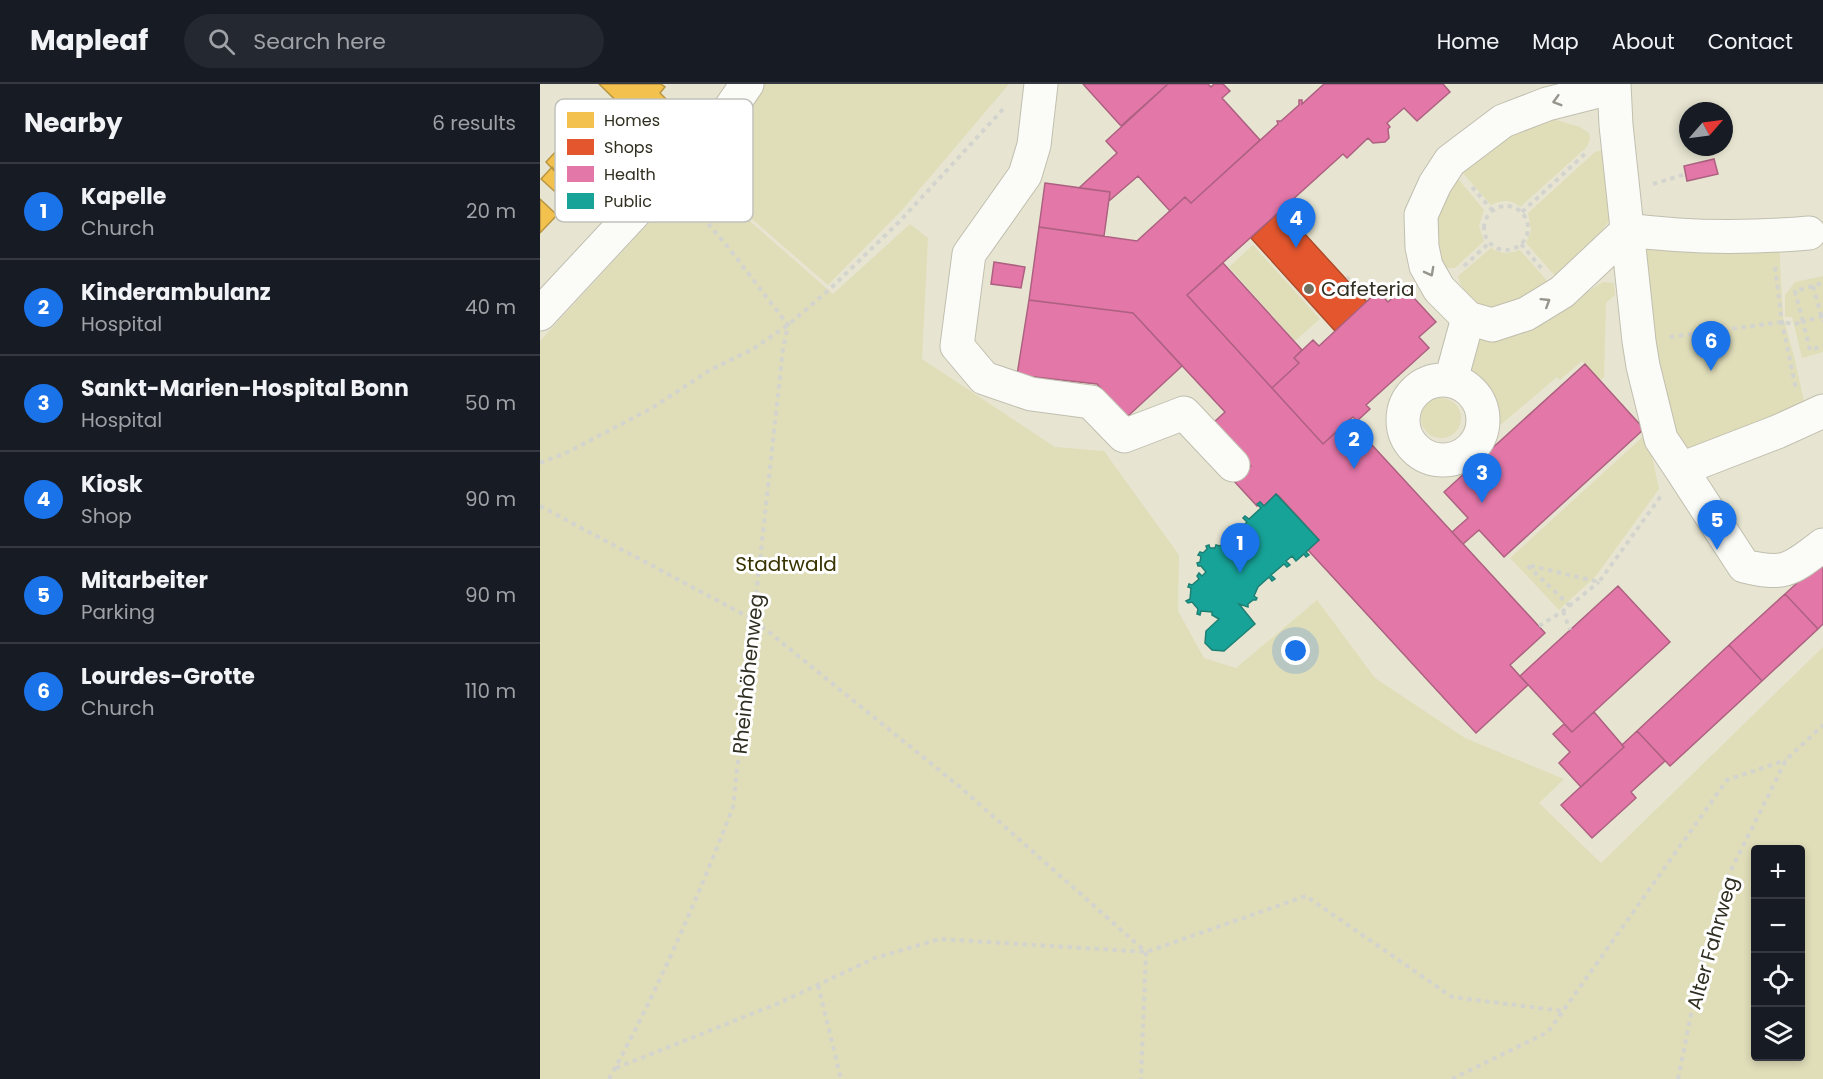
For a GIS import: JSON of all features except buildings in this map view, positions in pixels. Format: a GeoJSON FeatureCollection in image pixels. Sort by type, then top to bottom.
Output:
{"type":"FeatureCollection","features":[{"type":"Feature","properties":{"kind":"street"},"geometry":{"type":"LineString","coordinates":[[737,99],[747,84]]}},
{"type":"Feature","properties":{"kind":"street"},"geometry":{"type":"LineString","coordinates":[[1041,84],[1034,145],[1025,176],[969,254],[957,346],[984,378],[1031,394],[1091,402],[1124,436],[1184,413],[1233,465]]}},
{"type":"Feature","properties":{"kind":"street"},"geometry":{"type":"LineString","coordinates":[[1809,233],[1771,236],[1672,235],[1628,230],[1562,292],[1526,314],[1492,325],[1468,318],[1439,289],[1426,266],[1422,247],[1421,215],[1435,184],[1450,161],[1503,121],[1546,104],[1614,85],[1616,125],[1628,230],[1643,366],[1661,439],[1744,566],[1770,573],[1795,567],[1823,545]]}},
{"type":"Feature","properties":{"kind":"street"},"geometry":{"type":"LineString","coordinates":[[540,314],[627,222]]}},
{"type":"Feature","properties":{"kind":"street"},"geometry":{"type":"LineString","coordinates":[[1451,380],[1468,318]]}},
{"type":"Feature","properties":{"kind":"street"},"geometry":{"type":"LineString","coordinates":[[1681,469],[1813,415]]}},
{"type":"Feature","properties":{"kind":"path"},"geometry":{"type":"LineString","coordinates":[[540,463],[568,452],[652,408],[710,370],[753,349],[788,325],[830,289],[899,222],[1012,99]]}},
{"type":"Feature","properties":{"kind":"path"},"geometry":{"type":"LineString","coordinates":[[1522,212],[1616,125]]}},
{"type":"Feature","properties":{"kind":"path"},"geometry":{"type":"LineString","coordinates":[[1508,205],[1522,212],[1527,219],[1528,228],[1527,237],[1521,244],[1514,249],[1505,250],[1489,243],[1484,230],[1484,222],[1492,210],[1508,205]]}},
{"type":"Feature","properties":{"kind":"path"},"geometry":{"type":"LineString","coordinates":[[707,222],[788,325]]}},
{"type":"Feature","properties":{"kind":"path"},"geometry":{"type":"LineString","coordinates":[[1771,236],[1782,322],[1813,415]]}},
{"type":"Feature","properties":{"kind":"path"},"geometry":{"type":"LineString","coordinates":[[1823,283],[1795,291],[1810,350],[1823,346]]}},
{"type":"Feature","properties":{"kind":"path"},"geometry":{"type":"LineString","coordinates":[[1640,341],[1782,322],[1794,324],[1822,318],[1813,286]]}},
{"type":"Feature","properties":{"kind":"path","name":"Rheinhöhenweg"},"geometry":{"type":"LineString","coordinates":[[609,1079],[635,1033],[702,887],[733,807],[783,349],[788,325]]}},
{"type":"Feature","properties":{"kind":"path"},"geometry":{"type":"LineString","coordinates":[[1705,332],[1705,359]]}},
{"type":"Feature","properties":{"kind":"path"},"geometry":{"type":"LineString","coordinates":[[1539,626],[1570,606],[1599,582],[1681,469]]}},
{"type":"Feature","properties":{"kind":"path"},"geometry":{"type":"LineString","coordinates":[[540,506],[754,620],[960,787],[1146,952]]}},
{"type":"Feature","properties":{"kind":"path"},"geometry":{"type":"LineString","coordinates":[[1570,606],[1527,565],[1599,582]]}},
{"type":"Feature","properties":{"kind":"path"},"geometry":{"type":"LineString","coordinates":[[1563,611],[1570,630]]}},
{"type":"Feature","properties":{"kind":"path","name":"Alter Fahrweg"},"geometry":{"type":"LineString","coordinates":[[1678,1079],[1701,965],[1726,880],[1786,760],[1823,726]]}},
{"type":"Feature","properties":{"kind":"path"},"geometry":{"type":"LineString","coordinates":[[1452,1079],[1548,1032],[1727,780],[1786,760]]}},
{"type":"Feature","properties":{"kind":"path"},"geometry":{"type":"LineString","coordinates":[[616,1068],[779,1003],[875,958],[940,939],[1146,952],[1306,896],[1452,997],[1563,1011]]}},
{"type":"Feature","properties":{"kind":"path"},"geometry":{"type":"LineString","coordinates":[[1141,1079],[1146,952]]}},
{"type":"Feature","properties":{"kind":"path"},"geometry":{"type":"LineString","coordinates":[[818,985],[841,1079]]}},
{"type":"Feature","properties":{"kind":"green space"},"geometry":{"type":"Polygon","coordinates":[[[761,84],[1009,84],[902,210],[828,285],[753,220],[753,99],[748,99],[761,84]]]}},
{"type":"Feature","properties":{"kind":"green space"},"geometry":{"type":"Polygon","coordinates":[[[1549,118],[1580,127],[1589,133],[1590,139],[1587,147],[1520,207],[1506,201],[1491,205],[1460,170],[1496,140],[1549,118]]]}},
{"type":"Feature","properties":{"kind":"green space"},"geometry":{"type":"Polygon","coordinates":[[[1608,149],[1612,216],[1596,240],[1557,278],[1526,243],[1531,231],[1528,213],[1595,152],[1608,149]]]}},
{"type":"Feature","properties":{"kind":"green space"},"geometry":{"type":"Polygon","coordinates":[[[1455,175],[1484,210],[1479,226],[1484,241],[1455,268],[1445,268],[1433,249],[1433,211],[1455,175]]]}},
{"type":"Feature","properties":{"kind":"green space","name":"Stadtwald"},"geometry":{"type":"Polygon","coordinates":[[[650,222],[751,222],[833,294],[910,224],[928,238],[922,359],[1055,447],[1104,451],[1179,555],[1178,611],[1204,658],[1236,668],[1317,600],[1375,678],[1465,738],[1564,779],[1539,803],[1601,863],[1823,647],[1823,1079],[540,1079],[540,341],[650,222]]]}},
{"type":"Feature","properties":{"kind":"green space"},"geometry":{"type":"Polygon","coordinates":[[[1779,243],[1783,317],[1806,411],[1697,455],[1683,449],[1664,407],[1643,248],[1779,243]]]}},
{"type":"Feature","properties":{"kind":"green space"},"geometry":{"type":"Polygon","coordinates":[[[1253,245],[1320,319],[1295,341],[1229,267],[1253,245]]]}},
{"type":"Feature","properties":{"kind":"green space"},"geometry":{"type":"Polygon","coordinates":[[[1491,248],[1505,253],[1520,250],[1550,284],[1506,307],[1494,308],[1480,304],[1463,289],[1458,276],[1491,248]]]}},
{"type":"Feature","properties":{"kind":"green space"},"geometry":{"type":"Polygon","coordinates":[[[1823,276],[1823,352],[1802,358],[1792,317],[1785,317],[1785,295],[1795,282],[1823,276]]]}},
{"type":"Feature","properties":{"kind":"green space"},"geometry":{"type":"Polygon","coordinates":[[[1603,282],[1614,283],[1615,295],[1606,303],[1604,377],[1600,380],[1582,361],[1560,380],[1557,377],[1485,438],[1485,400],[1468,381],[1465,364],[1478,336],[1520,335],[1603,282]]]}},
{"type":"Feature","properties":{"kind":"green space"},"geometry":{"type":"Polygon","coordinates":[[[1441,398],[1449,399],[1455,404],[1460,410],[1460,426],[1455,432],[1449,437],[1441,438],[1433,437],[1427,432],[1422,426],[1421,418],[1422,410],[1427,404],[1433,399],[1441,398]]]}},
{"type":"Feature","properties":{"kind":"green space"},"geometry":{"type":"Polygon","coordinates":[[[1647,433],[1659,489],[1596,576],[1559,610],[1510,558],[1647,433]]]}},
{"type":"Feature","properties":{"kind":"place","name":"Kiosk"},"geometry":{"type":"Point","coordinates":[1296,248]}},
{"type":"Feature","properties":{"kind":"place","name":"Cafeteria"},"geometry":{"type":"Point","coordinates":[1309,289]}},
{"type":"Feature","properties":{"kind":"place","name":"Lourdes-Grotte"},"geometry":{"type":"Point","coordinates":[1711,371]}},
{"type":"Feature","properties":{"kind":"place","name":"Kinderambulanz"},"geometry":{"type":"Point","coordinates":[1354,469]}},
{"type":"Feature","properties":{"kind":"place","name":"Sankt-Marien-Hospital Bonn"},"geometry":{"type":"Point","coordinates":[1482,503]}},
{"type":"Feature","properties":{"kind":"place","name":"Mitarbeiter"},"geometry":{"type":"Point","coordinates":[1717,550]}},
{"type":"Feature","properties":{"kind":"place","name":"Kapelle"},"geometry":{"type":"Point","coordinates":[1240,573]}}]}
